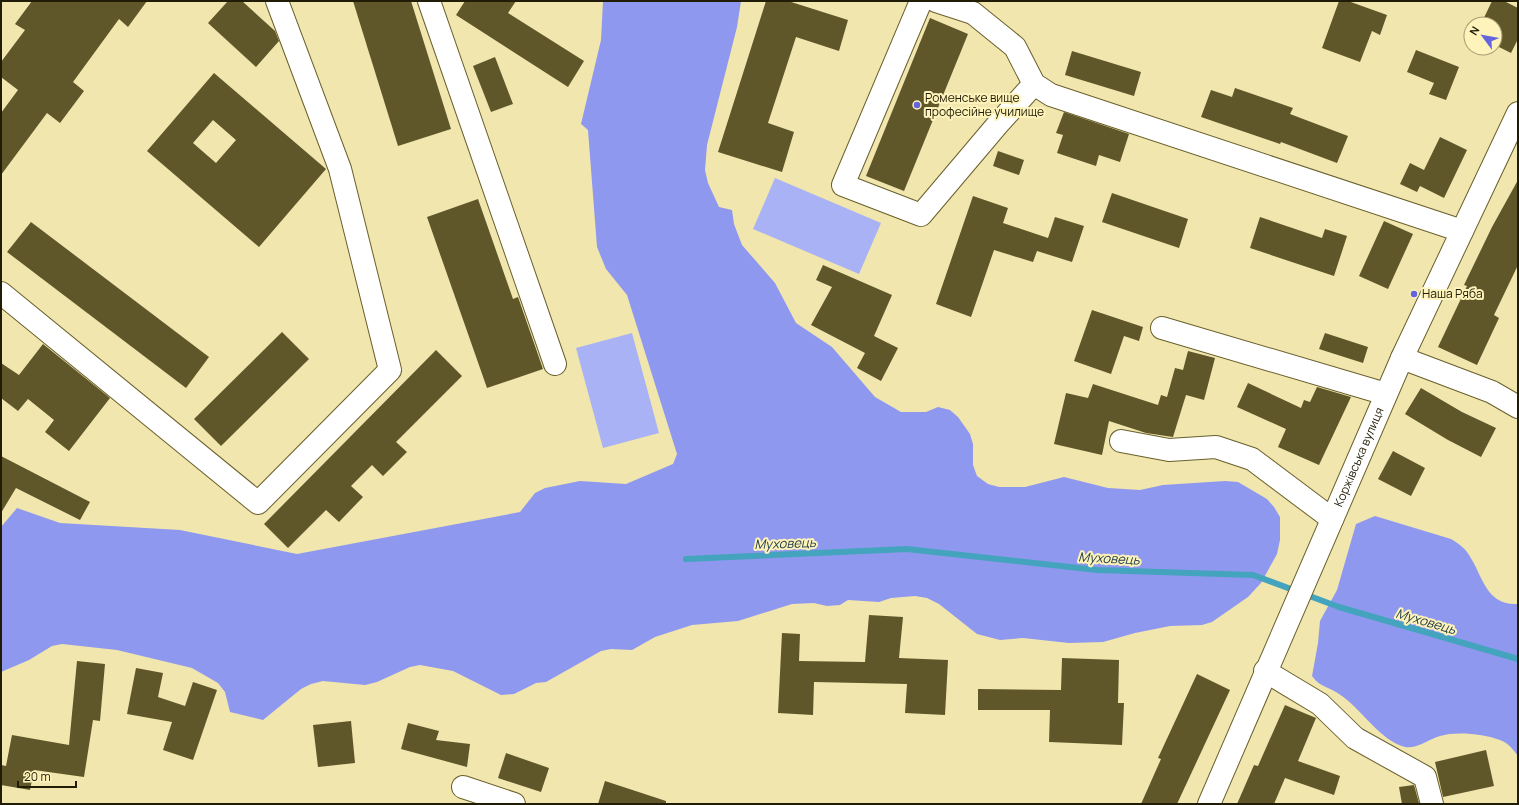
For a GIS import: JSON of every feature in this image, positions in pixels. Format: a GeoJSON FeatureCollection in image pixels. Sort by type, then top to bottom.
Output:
{"type":"FeatureCollection","features":[{"type":"Feature","properties":{"kind":"street"},"geometry":{"type":"LineString","coordinates":[[1,293],[258,503],[390,370],[340,169],[277,1]]}},
{"type":"Feature","properties":{"kind":"street"},"geometry":{"type":"LineString","coordinates":[[429,1],[555,364]]}},
{"type":"Feature","properties":{"kind":"street"},"geometry":{"type":"LineString","coordinates":[[921,1],[844,185],[921,215],[998,124],[1042,90]]}},
{"type":"Feature","properties":{"kind":"street"},"geometry":{"type":"LineString","coordinates":[[936,1],[973,13],[1015,48],[1042,90],[1462,231]]}},
{"type":"Feature","properties":{"kind":"street","name":"Коржівська вулиця"},"geometry":{"type":"LineString","coordinates":[[1209,804],[1402,358],[1518,113]]}},
{"type":"Feature","properties":{"kind":"street"},"geometry":{"type":"LineString","coordinates":[[1162,328],[1386,394]]}},
{"type":"Feature","properties":{"kind":"street"},"geometry":{"type":"LineString","coordinates":[[1402,358],[1492,392],[1518,407]]}},
{"type":"Feature","properties":{"kind":"street"},"geometry":{"type":"LineString","coordinates":[[1120,441],[1169,450],[1216,447],[1252,459],[1332,519]]}},
{"type":"Feature","properties":{"kind":"street"},"geometry":{"type":"LineString","coordinates":[[1266,671],[1320,704],[1355,738],[1425,777],[1432,804]]}},
{"type":"Feature","properties":{"kind":"street"},"geometry":{"type":"LineString","coordinates":[[463,787],[514,804]]}},
{"type":"Feature","properties":{"kind":"shaded area"},"geometry":{"type":"Polygon","coordinates":[[[603,1],[741,1],[737,27],[707,145],[705,170],[708,183],[719,207],[732,210],[734,224],[742,245],[775,283],[796,323],[832,347],[875,397],[901,412],[926,412],[938,407],[950,410],[958,417],[970,434],[973,444],[973,465],[977,476],[988,484],[999,487],[1025,487],[1064,477],[1108,488],[1140,490],[1163,485],[1225,481],[1238,482],[1267,499],[1280,517],[1280,540],[1277,554],[1261,583],[1248,597],[1212,622],[1202,625],[1170,626],[1135,633],[1103,642],[1069,643],[1023,638],[1000,640],[977,634],[939,604],[927,598],[915,596],[891,598],[879,602],[848,600],[840,605],[827,606],[814,603],[792,604],[738,621],[692,625],[655,637],[632,650],[611,649],[601,651],[546,682],[536,683],[514,694],[501,695],[453,671],[420,665],[410,667],[377,682],[365,685],[323,681],[311,684],[301,689],[263,720],[230,712],[225,692],[218,683],[192,668],[117,650],[62,644],[52,646],[29,660],[1,672],[1,527],[17,508],[60,523],[180,530],[297,554],[520,512],[535,493],[545,488],[580,481],[626,484],[673,464],[677,454],[627,295],[606,269],[597,247],[588,130],[581,124],[601,40],[603,1]]]}},
{"type":"Feature","properties":{"kind":"shaded area"},"geometry":{"type":"Polygon","coordinates":[[[775,178],[881,223],[859,274],[753,229],[775,178]]]}},
{"type":"Feature","properties":{"kind":"shaded area"},"geometry":{"type":"Polygon","coordinates":[[[632,333],[659,433],[603,448],[576,348],[632,333]]]}},
{"type":"Feature","properties":{"kind":"shaded area"},"geometry":{"type":"Polygon","coordinates":[[[1375,516],[1451,539],[1467,552],[1492,595],[1507,603],[1518,604],[1518,756],[1510,746],[1503,741],[1486,736],[1470,734],[1447,734],[1436,737],[1414,747],[1405,747],[1396,744],[1379,731],[1347,700],[1335,691],[1318,683],[1312,676],[1320,621],[1337,590],[1356,524],[1375,516]]]}},
{"type":"Feature","properties":{"kind":"building"},"geometry":{"type":"Polygon","coordinates":[[[32,1],[147,1],[128,27],[119,19],[73,82],[84,91],[60,123],[47,113],[1,175],[1,113],[18,90],[1,77],[1,62],[25,30],[15,24],[32,1]]]}},
{"type":"Feature","properties":{"kind":"building"},"geometry":{"type":"Polygon","coordinates":[[[228,1],[242,1],[275,31],[279,41],[256,67],[208,23],[228,1]]]}},
{"type":"Feature","properties":{"kind":"building"},"geometry":{"type":"Polygon","coordinates":[[[353,1],[411,1],[451,129],[398,146],[353,1]]]}},
{"type":"Feature","properties":{"kind":"building"},"geometry":{"type":"Polygon","coordinates":[[[465,1],[516,1],[508,13],[584,61],[568,87],[456,15],[465,1]]]}},
{"type":"Feature","properties":{"kind":"building"},"geometry":{"type":"Polygon","coordinates":[[[766,1],[788,1],[848,20],[839,51],[796,37],[768,123],[794,132],[782,172],[718,152],[766,1]]]}},
{"type":"Feature","properties":{"kind":"building"},"geometry":{"type":"Polygon","coordinates":[[[1339,1],[1348,1],[1387,15],[1380,35],[1372,31],[1360,62],[1322,48],[1339,1]]]}},
{"type":"Feature","properties":{"kind":"building"},"geometry":{"type":"Polygon","coordinates":[[[1492,1],[1504,1],[1518,8],[1518,39],[1511,53],[1503,49],[1503,16],[1485,16],[1492,1]]]}},
{"type":"Feature","properties":{"kind":"building","name":"Роменське вище професійне училище"},"geometry":{"type":"Polygon","coordinates":[[[930,18],[968,34],[904,191],[866,176],[930,18]]]}},
{"type":"Feature","properties":{"kind":"building"},"geometry":{"type":"Polygon","coordinates":[[[1416,50],[1459,67],[1446,100],[1429,94],[1434,83],[1407,72],[1416,50]]]}},
{"type":"Feature","properties":{"kind":"building"},"geometry":{"type":"Polygon","coordinates":[[[1072,51],[1141,72],[1134,96],[1065,75],[1072,51]]]}},
{"type":"Feature","properties":{"kind":"building"},"geometry":{"type":"Polygon","coordinates":[[[495,57],[513,104],[491,112],[473,66],[495,57]]]}},
{"type":"Feature","properties":{"kind":"building"},"geometry":{"type":"Polygon","coordinates":[[[214,73],[326,169],[259,247],[147,151],[214,73]],[[213,120],[193,143],[216,163],[236,140],[213,120]]]}},
{"type":"Feature","properties":{"kind":"building"},"geometry":{"type":"Polygon","coordinates":[[[1235,88],[1293,108],[1290,114],[1348,136],[1337,163],[1281,142],[1280,144],[1201,117],[1211,90],[1232,97],[1235,88]]]}},
{"type":"Feature","properties":{"kind":"building"},"geometry":{"type":"Polygon","coordinates":[[[1064,112],[1129,134],[1120,162],[1099,155],[1096,166],[1057,153],[1063,135],[1056,133],[1064,112]]]}},
{"type":"Feature","properties":{"kind":"building"},"geometry":{"type":"Polygon","coordinates":[[[1440,137],[1467,150],[1444,198],[1420,186],[1417,192],[1400,184],[1410,163],[1424,170],[1440,137]]]}},
{"type":"Feature","properties":{"kind":"building"},"geometry":{"type":"Polygon","coordinates":[[[998,151],[1024,160],[1019,175],[993,166],[998,151]]]}},
{"type":"Feature","properties":{"kind":"building"},"geometry":{"type":"Polygon","coordinates":[[[1518,180],[1518,265],[1494,315],[1499,318],[1477,365],[1438,347],[1467,286],[1464,285],[1492,227],[1518,180]]]}},
{"type":"Feature","properties":{"kind":"building"},"geometry":{"type":"Polygon","coordinates":[[[1112,193],[1188,219],[1179,248],[1102,222],[1112,193]]]}},
{"type":"Feature","properties":{"kind":"building"},"geometry":{"type":"Polygon","coordinates":[[[973,196],[1008,208],[1003,223],[1048,238],[1055,217],[1084,226],[1072,262],[1037,251],[1033,262],[994,250],[971,317],[936,304],[973,196]]]}},
{"type":"Feature","properties":{"kind":"building"},"geometry":{"type":"Polygon","coordinates":[[[478,199],[513,299],[518,297],[543,369],[487,388],[427,217],[478,199]]]}},
{"type":"Feature","properties":{"kind":"building"},"geometry":{"type":"Polygon","coordinates":[[[1260,217],[1322,238],[1325,229],[1347,236],[1334,276],[1250,248],[1260,217]]]}},
{"type":"Feature","properties":{"kind":"building"},"geometry":{"type":"Polygon","coordinates":[[[1384,221],[1413,234],[1388,289],[1359,276],[1384,221]]]}},
{"type":"Feature","properties":{"kind":"building"},"geometry":{"type":"Polygon","coordinates":[[[31,222],[209,357],[186,388],[7,252],[31,222]]]}},
{"type":"Feature","properties":{"kind":"building"},"geometry":{"type":"Polygon","coordinates":[[[823,265],[892,295],[874,336],[898,348],[881,381],[857,368],[865,353],[811,325],[832,287],[816,280],[823,265]]]}},
{"type":"Feature","properties":{"kind":"building"},"geometry":{"type":"Polygon","coordinates":[[[1092,310],[1143,327],[1139,341],[1124,336],[1111,374],[1074,361],[1092,310]]]}},
{"type":"Feature","properties":{"kind":"building"},"geometry":{"type":"Polygon","coordinates":[[[282,332],[309,359],[221,446],[194,419],[282,332]]]}},
{"type":"Feature","properties":{"kind":"building"},"geometry":{"type":"Polygon","coordinates":[[[1325,333],[1368,347],[1363,363],[1319,349],[1325,333]]]}},
{"type":"Feature","properties":{"kind":"building"},"geometry":{"type":"Polygon","coordinates":[[[43,344],[110,398],[69,451],[45,432],[54,420],[28,399],[18,411],[1,398],[1,363],[19,375],[43,344]]]}},
{"type":"Feature","properties":{"kind":"building"},"geometry":{"type":"Polygon","coordinates":[[[436,350],[462,376],[396,442],[407,452],[383,476],[372,465],[351,486],[363,497],[339,522],[326,510],[288,548],[264,524],[436,350]]]}},
{"type":"Feature","properties":{"kind":"building"},"geometry":{"type":"Polygon","coordinates":[[[1188,351],[1215,358],[1204,400],[1186,395],[1173,437],[1146,433],[1109,421],[1102,455],[1054,444],[1066,393],[1088,398],[1093,384],[1158,405],[1161,395],[1167,397],[1175,368],[1183,370],[1188,351]]]}},
{"type":"Feature","properties":{"kind":"building"},"geometry":{"type":"Polygon","coordinates":[[[1248,383],[1301,408],[1304,400],[1310,402],[1317,387],[1351,397],[1319,465],[1278,447],[1286,429],[1237,407],[1248,383]]]}},
{"type":"Feature","properties":{"kind":"building"},"geometry":{"type":"Polygon","coordinates":[[[1421,388],[1462,412],[1496,428],[1481,457],[1448,440],[1405,414],[1421,388]]]}},
{"type":"Feature","properties":{"kind":"building"},"geometry":{"type":"Polygon","coordinates":[[[1393,451],[1425,468],[1411,496],[1378,479],[1393,451]]]}},
{"type":"Feature","properties":{"kind":"building"},"geometry":{"type":"Polygon","coordinates":[[[1,456],[90,502],[80,520],[16,488],[1,513],[1,456]]]}},
{"type":"Feature","properties":{"kind":"building"},"geometry":{"type":"Polygon","coordinates":[[[869,615],[903,617],[899,658],[948,660],[945,715],[905,713],[907,684],[814,682],[813,715],[778,713],[782,633],[800,634],[799,661],[865,662],[869,615]]]}},
{"type":"Feature","properties":{"kind":"building"},"geometry":{"type":"Polygon","coordinates":[[[1062,658],[1119,660],[1118,703],[1124,703],[1122,745],[1049,742],[1050,710],[978,710],[978,689],[1061,690],[1062,658]]]}},
{"type":"Feature","properties":{"kind":"building"},"geometry":{"type":"Polygon","coordinates":[[[77,661],[105,664],[100,721],[93,720],[84,777],[34,770],[30,790],[1,785],[1,765],[6,766],[12,735],[69,745],[77,661]]]}},
{"type":"Feature","properties":{"kind":"building"},"geometry":{"type":"Polygon","coordinates":[[[136,668],[163,673],[158,697],[185,706],[193,682],[217,690],[193,760],[163,750],[172,722],[127,714],[136,668]]]}},
{"type":"Feature","properties":{"kind":"building"},"geometry":{"type":"Polygon","coordinates":[[[1197,674],[1230,690],[1177,804],[1141,804],[1161,759],[1158,758],[1197,674]]]}},
{"type":"Feature","properties":{"kind":"building"},"geometry":{"type":"Polygon","coordinates":[[[1285,705],[1316,718],[1298,761],[1340,776],[1334,795],[1285,778],[1274,804],[1237,804],[1254,765],[1258,766],[1285,705]]]}},
{"type":"Feature","properties":{"kind":"building"},"geometry":{"type":"Polygon","coordinates":[[[351,721],[355,763],[318,767],[313,725],[351,721]]]}},
{"type":"Feature","properties":{"kind":"building"},"geometry":{"type":"Polygon","coordinates":[[[408,723],[439,731],[436,740],[470,744],[467,767],[401,749],[408,723]]]}},
{"type":"Feature","properties":{"kind":"building"},"geometry":{"type":"Polygon","coordinates":[[[1486,750],[1494,786],[1443,797],[1435,762],[1486,750]]]}},
{"type":"Feature","properties":{"kind":"building"},"geometry":{"type":"Polygon","coordinates":[[[506,753],[549,768],[541,792],[498,778],[506,753]]]}},
{"type":"Feature","properties":{"kind":"building"},"geometry":{"type":"Polygon","coordinates":[[[605,781],[666,801],[666,804],[598,804],[605,781]]]}},
{"type":"Feature","properties":{"kind":"building"},"geometry":{"type":"Polygon","coordinates":[[[1414,785],[1419,803],[1402,804],[1399,787],[1414,785]]]}},
{"type":"Feature","properties":{"kind":"waterway","name":"Муховець"},"geometry":{"type":"LineString","coordinates":[[686,559],[907,549],[1097,570],[1253,575],[1339,607],[1518,659]]}},
{"type":"Feature","properties":{"kind":"place","name":"Роменське вище професійне училище"},"geometry":{"type":"Point","coordinates":[917,105]}},
{"type":"Feature","properties":{"kind":"place","name":"Наша Ряба"},"geometry":{"type":"Point","coordinates":[1414,294]}}]}
